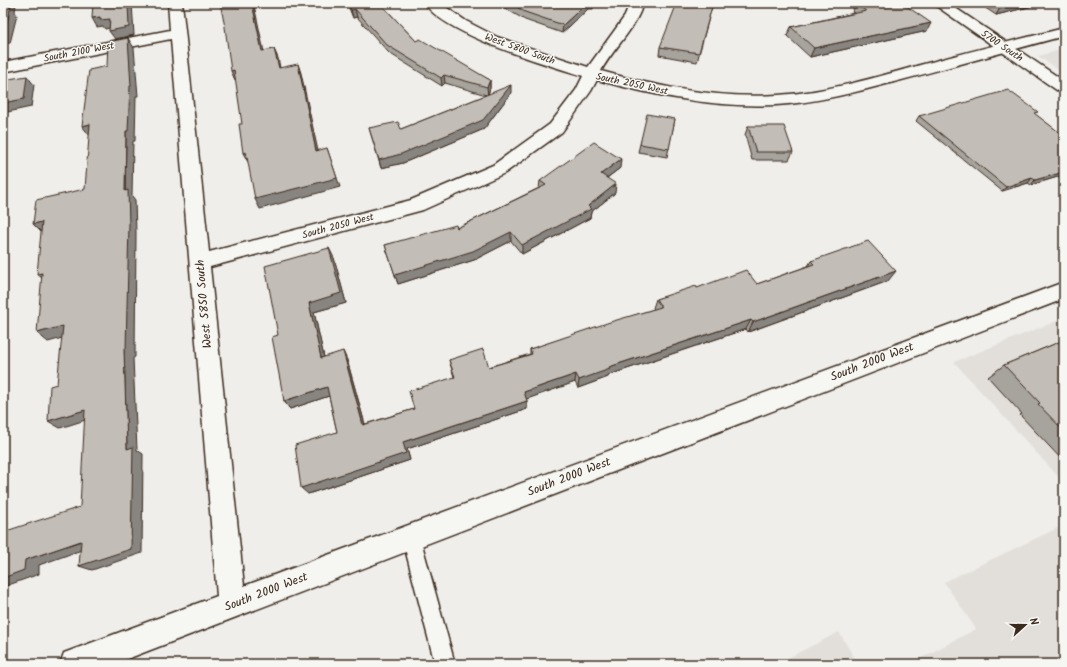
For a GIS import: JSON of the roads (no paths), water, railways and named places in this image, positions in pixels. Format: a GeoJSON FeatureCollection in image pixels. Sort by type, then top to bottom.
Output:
{"type":"FeatureCollection","features":[{"type":"Feature","properties":{"kind":"street","name":"West 5850 South"},"geometry":{"type":"LineString","coordinates":[[175,3],[232,604]]}},
{"type":"Feature","properties":{"kind":"street","name":"West 5800 South"},"geometry":{"type":"LineString","coordinates":[[431,3],[463,27],[500,44],[592,74]]}},
{"type":"Feature","properties":{"kind":"street"},"geometry":{"type":"LineString","coordinates":[[592,74],[600,59],[632,17],[636,3]]}},
{"type":"Feature","properties":{"kind":"street","name":"5700 South"},"geometry":{"type":"LineString","coordinates":[[940,3],[1064,88]]}},
{"type":"Feature","properties":{"kind":"street","name":"South 2050 West"},"geometry":{"type":"LineString","coordinates":[[200,262],[416,205],[499,169],[556,128],[583,91],[592,74],[657,90],[722,99],[777,100],[834,93],[1064,32]]}},
{"type":"Feature","properties":{"kind":"street","name":"South 2100 West"},"geometry":{"type":"LineString","coordinates":[[3,67],[178,34]]}},
{"type":"Feature","properties":{"kind":"street","name":"South 2000 West"},"geometry":{"type":"LineString","coordinates":[[75,664],[1064,290]]}},
{"type":"Feature","properties":{"kind":"lane"},"geometry":{"type":"LineString","coordinates":[[411,537],[445,664]]}}]}
